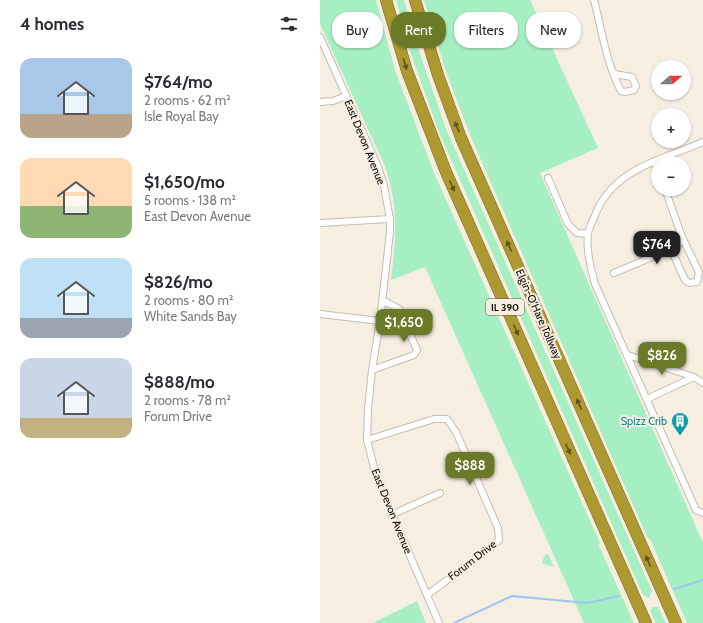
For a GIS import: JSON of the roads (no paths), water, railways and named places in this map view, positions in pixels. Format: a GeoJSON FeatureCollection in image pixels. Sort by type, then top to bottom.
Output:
{"type":"FeatureCollection","features":[{"type":"Feature","properties":{"kind":"highway","name":"IL 390"},"geometry":{"type":"LineString","coordinates":[[386,0],[407,71],[446,172],[646,623]]}},
{"type":"Feature","properties":{"kind":"highway","name":"Elgin-O'Hare Tollway"},"geometry":{"type":"LineString","coordinates":[[415,0],[438,75],[461,138],[676,623]]}},
{"type":"Feature","properties":{"kind":"street"},"geometry":{"type":"LineString","coordinates":[[594,0],[602,37],[614,74]]}},
{"type":"Feature","properties":{"kind":"street","name":"East Devon Avenue"},"geometry":{"type":"LineString","coordinates":[[320,37],[378,167],[384,186],[390,219],[380,321],[372,370],[367,440],[377,479],[391,515],[439,623]]}},
{"type":"Feature","properties":{"kind":"street"},"geometry":{"type":"LineString","coordinates":[[320,102],[333,101],[346,96]]}},
{"type":"Feature","properties":{"kind":"street"},"geometry":{"type":"LineString","coordinates":[[667,156],[703,142]]}},
{"type":"Feature","properties":{"kind":"street"},"geometry":{"type":"LineString","coordinates":[[651,162],[631,172],[617,184],[598,207],[588,234],[589,255],[594,284],[628,355],[696,510],[703,514]]}},
{"type":"Feature","properties":{"kind":"street"},"geometry":{"type":"LineString","coordinates":[[548,178],[568,224],[576,233],[588,234]]}},
{"type":"Feature","properties":{"kind":"street"},"geometry":{"type":"LineString","coordinates":[[667,196],[682,237],[699,272],[697,282],[689,283],[685,280],[671,249]]}},
{"type":"Feature","properties":{"kind":"street"},"geometry":{"type":"LineString","coordinates":[[320,223],[390,219]]}},
{"type":"Feature","properties":{"kind":"street"},"geometry":{"type":"LineString","coordinates":[[614,273],[671,249],[678,245],[682,237]]}},
{"type":"Feature","properties":{"kind":"street"},"geometry":{"type":"LineString","coordinates":[[372,370],[414,355],[417,350],[399,309],[382,300]]}},
{"type":"Feature","properties":{"kind":"street"},"geometry":{"type":"LineString","coordinates":[[320,314],[380,321]]}},
{"type":"Feature","properties":{"kind":"street"},"geometry":{"type":"LineString","coordinates":[[628,355],[694,377],[703,383]]}},
{"type":"Feature","properties":{"kind":"street"},"geometry":{"type":"LineString","coordinates":[[647,400],[694,377]]}},
{"type":"Feature","properties":{"kind":"street","name":"Forum Drive"},"geometry":{"type":"LineString","coordinates":[[367,440],[434,419],[446,419],[456,432],[498,528],[499,540],[496,543],[427,595]]}},
{"type":"Feature","properties":{"kind":"street"},"geometry":{"type":"LineString","coordinates":[[391,515],[440,493]]}},
{"type":"Feature","properties":{"kind":"waterway"},"geometry":{"type":"LineString","coordinates":[[674,589],[703,580]]}},
{"type":"Feature","properties":{"kind":"waterway"},"geometry":{"type":"LineString","coordinates":[[454,623],[512,596],[587,603],[619,596]]}},
{"type":"Feature","properties":{"kind":"place","name":"Spizz Crib"},"geometry":{"type":"Point","coordinates":[680,436]}}]}
